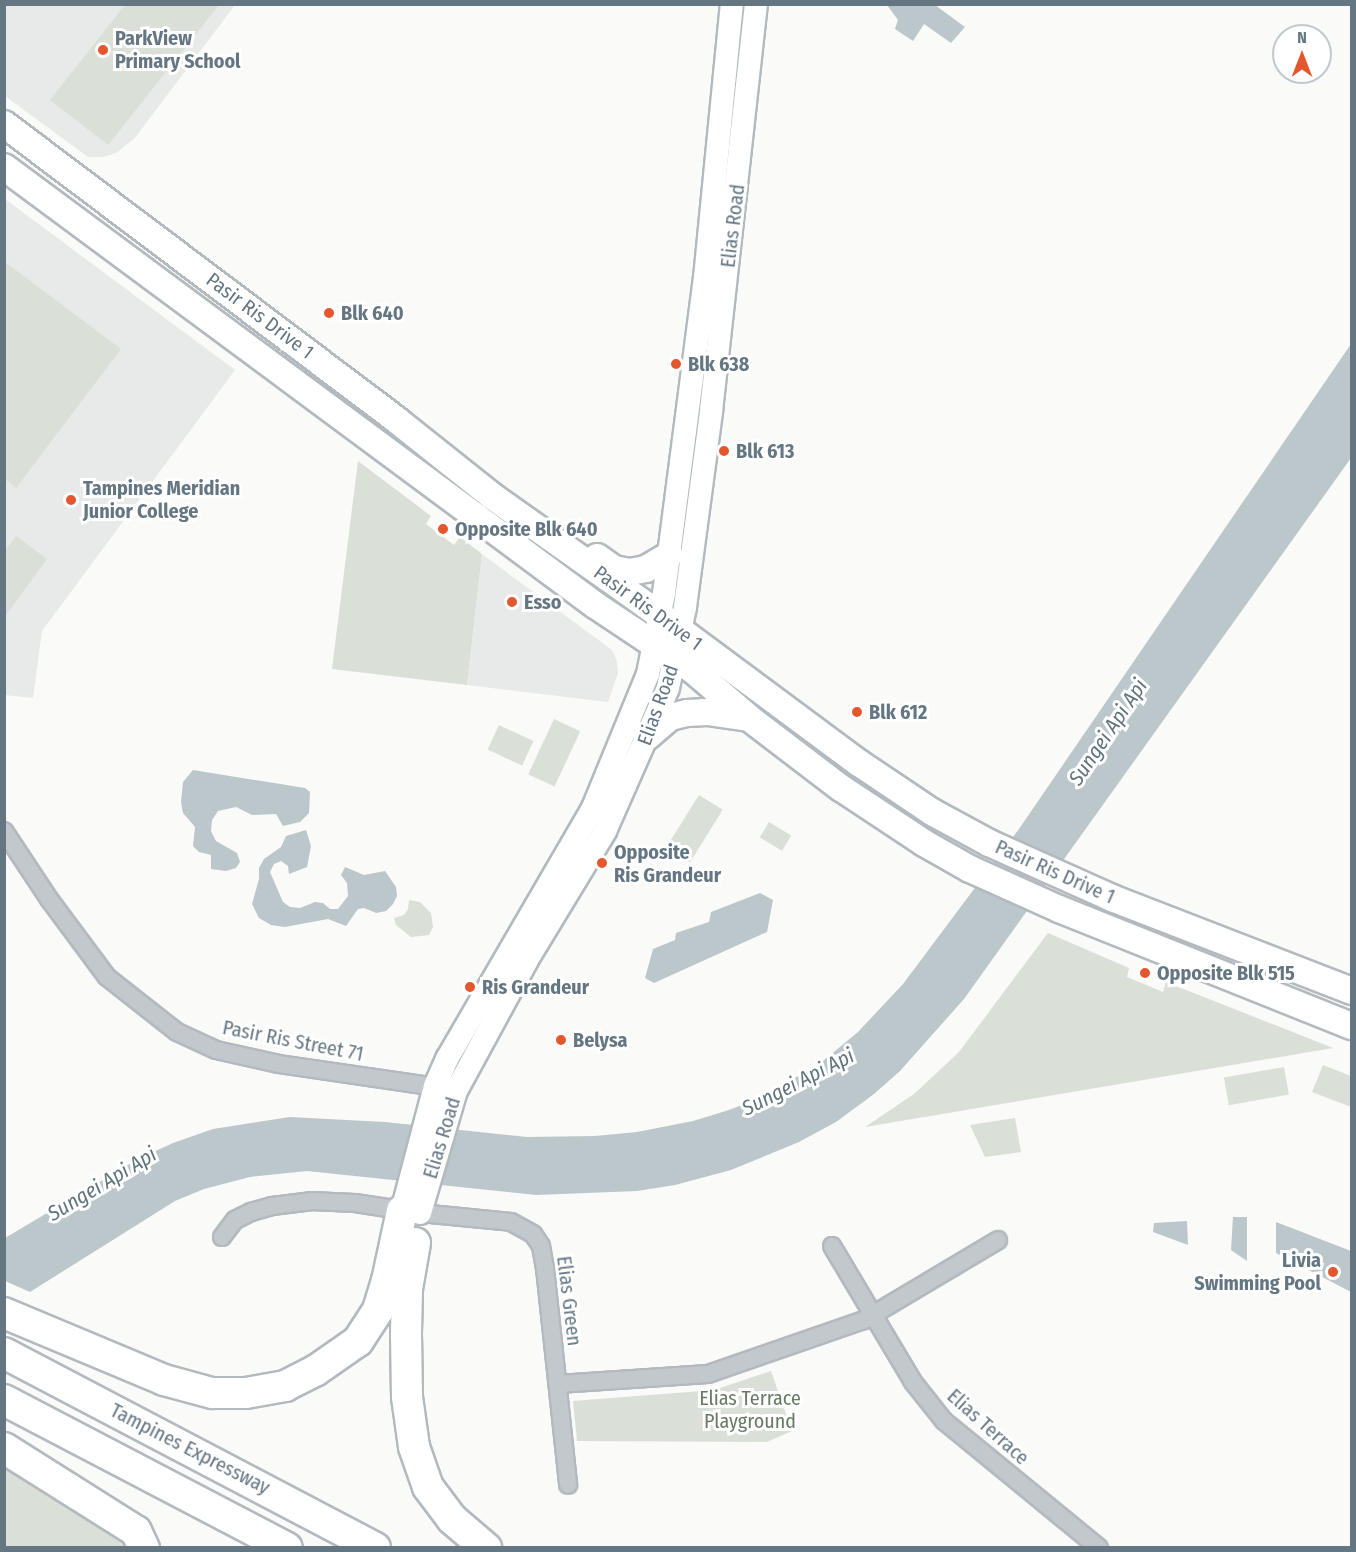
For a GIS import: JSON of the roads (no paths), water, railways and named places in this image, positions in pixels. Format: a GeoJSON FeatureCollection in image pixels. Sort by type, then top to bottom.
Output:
{"type":"FeatureCollection","features":[{"type":"Feature","properties":{"kind":"highway"},"geometry":{"type":"LineString","coordinates":[[4,1313],[164,1380],[212,1393],[246,1394],[285,1386],[315,1371],[358,1341],[378,1310],[414,1198]]}},
{"type":"Feature","properties":{"kind":"highway"},"geometry":{"type":"LineString","coordinates":[[414,1198],[406,1334],[407,1397],[414,1447],[428,1487],[452,1519],[486,1548]]}},
{"type":"Feature","properties":{"kind":"highway","name":"Tampines Expressway"},"geometry":{"type":"LineString","coordinates":[[4,1353],[375,1548]]}},
{"type":"Feature","properties":{"kind":"highway"},"geometry":{"type":"LineString","coordinates":[[4,1400],[287,1548]]}},
{"type":"Feature","properties":{"kind":"highway"},"geometry":{"type":"LineString","coordinates":[[4,1448],[136,1531],[144,1548]]}},
{"type":"Feature","properties":{"kind":"main road","name":"Elias Road"},"geometry":{"type":"LineString","coordinates":[[442,1099],[605,831],[668,688],[660,616],[705,278],[732,4]]}},
{"type":"Feature","properties":{"kind":"main road","name":"Elias Road"},"geometry":{"type":"LineString","coordinates":[[414,1198],[442,1099],[447,1059],[593,808],[636,708],[665,653],[681,632],[715,376],[756,4]]}},
{"type":"Feature","properties":{"kind":"main road","name":"Pasir Ris Drive 1"},"geometry":{"type":"LineString","coordinates":[[4,124],[540,531],[660,616],[859,763],[932,812],[988,843],[1078,884],[1352,991]]}},
{"type":"Feature","properties":{"kind":"main road","name":"Pasir Ris Drive 1"},"geometry":{"type":"LineString","coordinates":[[4,167],[447,496],[665,653],[694,671],[749,718],[841,788],[924,843],[970,869],[1059,909],[1352,1026]]}},
{"type":"Feature","properties":{"kind":"main road"},"geometry":{"type":"LineString","coordinates":[[540,531],[581,546],[614,569],[630,572],[646,569],[669,555]]}},
{"type":"Feature","properties":{"kind":"main road"},"geometry":{"type":"LineString","coordinates":[[647,737],[670,717],[687,713],[707,712],[749,718]]}},
{"type":"Feature","properties":{"kind":"street","name":"Pasir Ris Street 71"},"geometry":{"type":"LineString","coordinates":[[4,831],[49,899],[107,977],[177,1032],[216,1050],[442,1099]]}},
{"type":"Feature","properties":{"kind":"street","name":"Elias Green"},"geometry":{"type":"LineString","coordinates":[[222,1237],[235,1220],[272,1206],[311,1201],[414,1198],[511,1222],[533,1234],[541,1246],[545,1268],[568,1485]]}},
{"type":"Feature","properties":{"kind":"street"},"geometry":{"type":"LineString","coordinates":[[558,1384],[601,1383],[708,1374],[830,1333],[872,1316],[998,1240]]}},
{"type":"Feature","properties":{"kind":"street","name":"Elias Terrace"},"geometry":{"type":"LineString","coordinates":[[832,1246],[913,1382],[944,1420],[1099,1548]]}},
{"type":"Feature","properties":{"kind":"water"},"geometry":{"type":"Polygon","coordinates":[[[887,5],[935,5],[965,27],[951,43],[924,24],[913,41],[895,29],[898,20],[887,5]]]}},
{"type":"Feature","properties":{"kind":"water","name":"Sungei Api Api"},"geometry":{"type":"Polygon","coordinates":[[[1351,344],[1351,458],[964,999],[900,1071],[836,1122],[799,1142],[731,1170],[675,1185],[637,1191],[536,1195],[307,1171],[250,1177],[204,1189],[175,1201],[30,1292],[5,1281],[5,1238],[138,1159],[173,1143],[213,1129],[290,1117],[385,1122],[527,1137],[595,1136],[637,1132],[693,1121],[729,1110],[757,1099],[818,1065],[858,1032],[903,984],[1019,829],[1351,344]]]}},
{"type":"Feature","properties":{"kind":"water"},"geometry":{"type":"Polygon","coordinates":[[[193,770],[305,788],[310,792],[309,813],[300,822],[283,826],[276,814],[252,815],[236,807],[218,811],[212,820],[211,831],[216,841],[237,853],[240,862],[236,868],[226,871],[211,869],[211,855],[199,852],[193,846],[195,827],[183,813],[181,802],[183,782],[193,770]]]}},
{"type":"Feature","properties":{"kind":"water"},"geometry":{"type":"Polygon","coordinates":[[[306,830],[311,846],[307,867],[289,874],[288,866],[281,861],[274,864],[270,872],[283,902],[290,907],[300,908],[315,902],[323,903],[330,909],[338,909],[348,896],[347,883],[341,875],[345,867],[364,875],[385,871],[396,887],[397,896],[393,904],[386,911],[376,913],[364,908],[358,909],[346,926],[328,919],[285,927],[271,925],[259,918],[252,904],[259,879],[259,868],[264,859],[281,847],[286,836],[306,830]]]}},
{"type":"Feature","properties":{"kind":"water"},"geometry":{"type":"Polygon","coordinates":[[[760,893],[773,900],[767,932],[654,983],[645,978],[653,949],[675,940],[676,933],[709,922],[711,912],[760,893]]]}},
{"type":"Feature","properties":{"kind":"water","name":"Livia Swimming Pool"},"geometry":{"type":"Polygon","coordinates":[[[1233,1217],[1247,1217],[1247,1261],[1231,1250],[1233,1217]]]}},
{"type":"Feature","properties":{"kind":"water","name":"Livia Swimming Pool"},"geometry":{"type":"Polygon","coordinates":[[[1187,1221],[1188,1245],[1153,1232],[1154,1223],[1187,1221]]]}},
{"type":"Feature","properties":{"kind":"water","name":"Livia Swimming Pool"},"geometry":{"type":"Polygon","coordinates":[[[1276,1222],[1351,1251],[1351,1292],[1276,1253],[1276,1222]]]}},
{"type":"Feature","properties":{"kind":"place","name":"ParkView Primary School"},"geometry":{"type":"Point","coordinates":[103,50]}},
{"type":"Feature","properties":{"kind":"place","name":"Blk 640"},"geometry":{"type":"Point","coordinates":[329,313]}},
{"type":"Feature","properties":{"kind":"place","name":"Blk 638"},"geometry":{"type":"Point","coordinates":[676,364]}},
{"type":"Feature","properties":{"kind":"place","name":"Blk 613"},"geometry":{"type":"Point","coordinates":[724,451]}},
{"type":"Feature","properties":{"kind":"place","name":"Tampines Meridian Junior College"},"geometry":{"type":"Point","coordinates":[71,500]}},
{"type":"Feature","properties":{"kind":"place","name":"Opposite Blk 640"},"geometry":{"type":"Point","coordinates":[443,529]}},
{"type":"Feature","properties":{"kind":"place","name":"Esso"},"geometry":{"type":"Point","coordinates":[512,602]}},
{"type":"Feature","properties":{"kind":"place","name":"Blk 612"},"geometry":{"type":"Point","coordinates":[857,712]}},
{"type":"Feature","properties":{"kind":"place","name":"Opposite Ris Grandeur"},"geometry":{"type":"Point","coordinates":[602,863]}},
{"type":"Feature","properties":{"kind":"place","name":"Opposite Blk 515"},"geometry":{"type":"Point","coordinates":[1145,973]}},
{"type":"Feature","properties":{"kind":"place","name":"Ris Grandeur"},"geometry":{"type":"Point","coordinates":[470,987]}},
{"type":"Feature","properties":{"kind":"place","name":"Belysa"},"geometry":{"type":"Point","coordinates":[561,1040]}},
{"type":"Feature","properties":{"kind":"place","name":"Livia Swimming Pool"},"geometry":{"type":"Point","coordinates":[1333,1272]}},
{"type":"Feature","properties":{"kind":"park label","name":"Elias Terrace Playground"},"geometry":{"type":"Point","coordinates":[750,1410]}}]}
